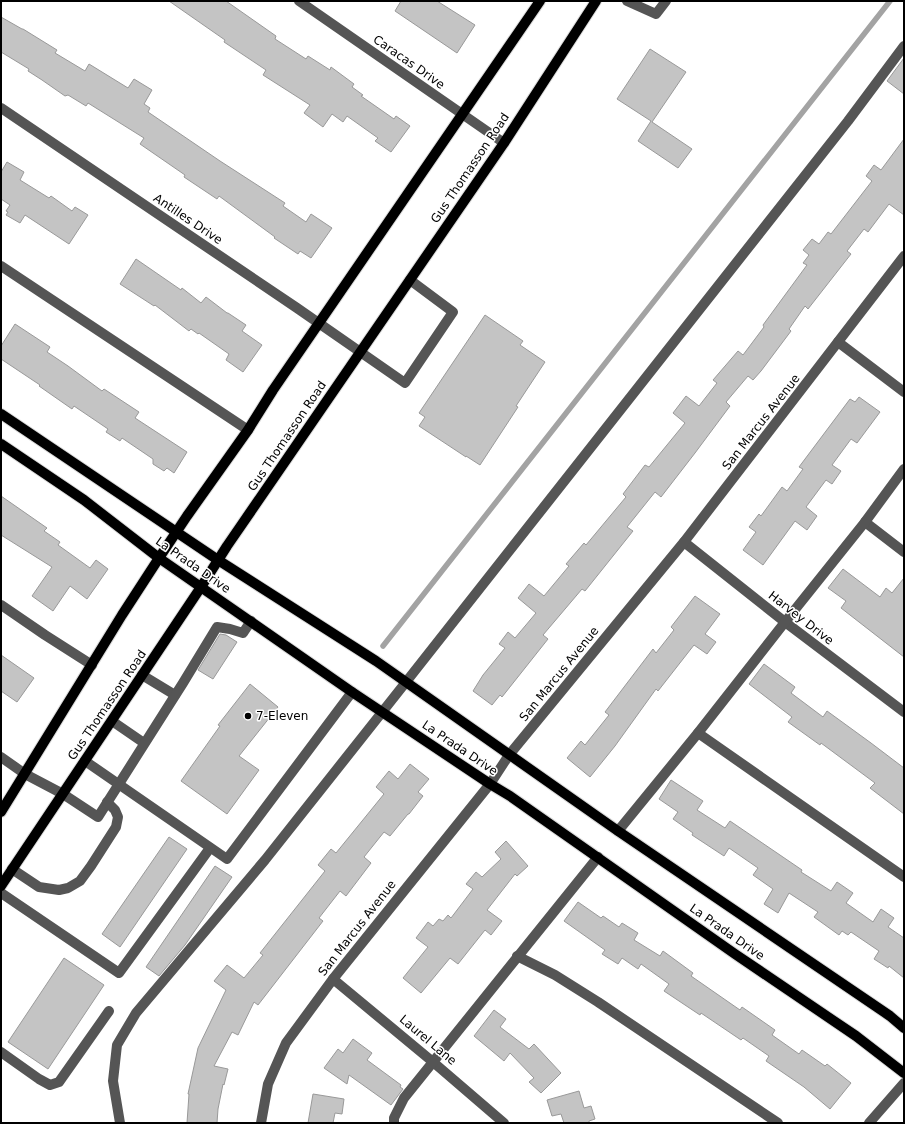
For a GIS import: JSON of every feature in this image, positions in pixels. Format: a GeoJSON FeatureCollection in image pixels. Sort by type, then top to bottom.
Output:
{"type":"FeatureCollection","features":[{"type":"Feature","properties":{"kind":"main road"},"geometry":{"type":"LineString","coordinates":[[1,812],[186,516],[248,430],[273,390],[540,1]]}},
{"type":"Feature","properties":{"kind":"main road","name":"Gus Thomasson Road"},"geometry":{"type":"LineString","coordinates":[[1,886],[218,560],[504,143],[596,1]]}},
{"type":"Feature","properties":{"kind":"main road","name":"La Prada Drive"},"geometry":{"type":"LineString","coordinates":[[1,414],[218,560],[376,661],[618,831],[890,1016],[904,1028]]}},
{"type":"Feature","properties":{"kind":"main road","name":"La Prada Drive"},"geometry":{"type":"LineString","coordinates":[[1,444],[84,500],[159,558],[352,692],[510,796],[735,954],[856,1036],[904,1073]]}},
{"type":"Feature","properties":{"kind":"street","name":"Caracas Drive"},"geometry":{"type":"LineString","coordinates":[[299,1],[504,143]]}},
{"type":"Feature","properties":{"kind":"street"},"geometry":{"type":"LineString","coordinates":[[627,1],[656,14],[666,1]]}},
{"type":"Feature","properties":{"kind":"street"},"geometry":{"type":"LineString","coordinates":[[120,1123],[113,1080],[117,1045],[136,1013],[265,860],[383,712],[843,128],[904,46]]}},
{"type":"Feature","properties":{"kind":"street","name":"Antilles Drive"},"geometry":{"type":"LineString","coordinates":[[1,108],[405,383],[452,312],[410,280]]}},
{"type":"Feature","properties":{"kind":"street","name":"San Marcus Avenue"},"geometry":{"type":"LineString","coordinates":[[261,1123],[268,1084],[286,1043],[333,979],[490,784],[509,755],[684,542],[904,256]]}},
{"type":"Feature","properties":{"kind":"street"},"geometry":{"type":"LineString","coordinates":[[1,266],[248,430]]}},
{"type":"Feature","properties":{"kind":"street"},"geometry":{"type":"LineString","coordinates":[[838,342],[904,392]]}},
{"type":"Feature","properties":{"kind":"street"},"geometry":{"type":"LineString","coordinates":[[618,831],[698,733],[865,522],[904,470]]}},
{"type":"Feature","properties":{"kind":"street"},"geometry":{"type":"LineString","coordinates":[[865,522],[904,552]]}},
{"type":"Feature","properties":{"kind":"street","name":"Harvey Drive"},"geometry":{"type":"LineString","coordinates":[[684,542],[785,622],[904,712]]}},
{"type":"Feature","properties":{"kind":"street"},"geometry":{"type":"LineString","coordinates":[[1,605],[92,665]]}},
{"type":"Feature","properties":{"kind":"street"},"geometry":{"type":"LineString","coordinates":[[1,757],[25,774],[62,794],[98,817],[217,627],[230,629],[243,634],[251,622]]}},
{"type":"Feature","properties":{"kind":"street"},"geometry":{"type":"LineString","coordinates":[[142,675],[175,695]]}},
{"type":"Feature","properties":{"kind":"street"},"geometry":{"type":"LineString","coordinates":[[85,761],[226,859],[352,692]]}},
{"type":"Feature","properties":{"kind":"street"},"geometry":{"type":"LineString","coordinates":[[112,721],[144,743]]}},
{"type":"Feature","properties":{"kind":"street"},"geometry":{"type":"LineString","coordinates":[[698,733],[904,877]]}},
{"type":"Feature","properties":{"kind":"street"},"geometry":{"type":"LineString","coordinates":[[12,869],[40,886],[59,890],[68,888],[80,881],[116,826],[118,817],[115,810],[107,802]]}},
{"type":"Feature","properties":{"kind":"street"},"geometry":{"type":"LineString","coordinates":[[1,893],[119,972],[210,848]]}},
{"type":"Feature","properties":{"kind":"street"},"geometry":{"type":"LineString","coordinates":[[394,1123],[394,1118],[404,1098],[598,857]]}},
{"type":"Feature","properties":{"kind":"street"},"geometry":{"type":"LineString","coordinates":[[517,956],[555,975],[778,1123]]}},
{"type":"Feature","properties":{"kind":"street","name":"Laurel Lane"},"geometry":{"type":"LineString","coordinates":[[333,979],[434,1062],[504,1123]]}},
{"type":"Feature","properties":{"kind":"street"},"geometry":{"type":"LineString","coordinates":[[1,1052],[50,1085],[59,1082],[109,1011]]}},
{"type":"Feature","properties":{"kind":"street"},"geometry":{"type":"LineString","coordinates":[[869,1123],[904,1083]]}},
{"type":"Feature","properties":{"kind":"building"},"geometry":{"type":"Polygon","coordinates":[[[169,1],[226,1],[276,36],[275,39],[306,59],[308,56],[330,70],[331,67],[354,84],[352,87],[363,95],[361,96],[394,119],[396,116],[410,126],[391,152],[375,141],[378,138],[347,116],[343,122],[332,114],[323,127],[304,113],[310,105],[263,75],[266,70],[224,42],[225,40],[169,1]]]}},
{"type":"Feature","properties":{"kind":"building"},"geometry":{"type":"Polygon","coordinates":[[[401,1],[437,1],[475,25],[457,53],[395,11],[401,1]]]}},
{"type":"Feature","properties":{"kind":"building"},"geometry":{"type":"Polygon","coordinates":[[[1,17],[57,50],[55,53],[85,71],[89,64],[128,88],[134,79],[152,90],[144,104],[150,108],[148,112],[285,203],[283,206],[306,222],[311,214],[332,228],[311,258],[300,251],[298,254],[274,238],[275,237],[219,196],[217,199],[184,177],[185,175],[140,144],[144,138],[88,103],[86,106],[68,95],[65,96],[28,71],[29,69],[1,52],[1,17]]]}},
{"type":"Feature","properties":{"kind":"building"},"geometry":{"type":"Polygon","coordinates":[[[650,49],[686,72],[652,122],[692,149],[678,168],[638,141],[651,121],[617,99],[650,49]]]}},
{"type":"Feature","properties":{"kind":"building"},"geometry":{"type":"Polygon","coordinates":[[[904,58],[904,94],[887,81],[904,58]]]}},
{"type":"Feature","properties":{"kind":"building"},"geometry":{"type":"Polygon","coordinates":[[[904,139],[904,215],[889,204],[868,232],[864,229],[847,251],[851,254],[808,309],[805,306],[789,329],[791,331],[761,371],[753,380],[748,376],[726,402],[730,406],[661,497],[655,492],[627,527],[633,531],[585,591],[582,589],[543,635],[548,639],[502,697],[500,695],[492,705],[473,691],[483,675],[505,648],[499,644],[508,632],[515,638],[536,613],[518,598],[529,584],[544,596],[569,566],[566,564],[584,543],[586,545],[626,497],[623,494],[645,465],[649,467],[685,423],[673,413],[686,396],[699,406],[717,383],[713,380],[738,351],[743,355],[807,265],[803,263],[809,255],[803,250],[812,239],[819,244],[828,232],[831,234],[872,181],[866,176],[874,165],[881,170],[904,139]]]}},
{"type":"Feature","properties":{"kind":"building"},"geometry":{"type":"Polygon","coordinates":[[[7,162],[24,172],[20,180],[49,198],[51,196],[72,211],[75,207],[88,215],[69,244],[25,215],[20,223],[6,215],[8,212],[6,211],[10,205],[1,199],[1,172],[7,162]]]}},
{"type":"Feature","properties":{"kind":"building"},"geometry":{"type":"Polygon","coordinates":[[[136,259],[181,290],[182,288],[201,303],[206,297],[246,325],[242,331],[262,345],[243,372],[226,360],[229,354],[199,333],[198,334],[191,329],[189,331],[155,305],[154,306],[120,284],[136,259]]]}},
{"type":"Feature","properties":{"kind":"building"},"geometry":{"type":"Polygon","coordinates":[[[485,315],[523,341],[520,345],[545,362],[480,465],[419,426],[425,417],[419,413],[485,315]]]}},
{"type":"Feature","properties":{"kind":"building"},"geometry":{"type":"Polygon","coordinates":[[[15,324],[50,347],[47,352],[102,391],[104,389],[139,412],[135,418],[187,452],[174,473],[167,468],[164,471],[153,464],[153,459],[122,438],[120,441],[106,432],[108,429],[74,406],[72,409],[1,359],[1,346],[15,324]]]}},
{"type":"Feature","properties":{"kind":"building"},"geometry":{"type":"Polygon","coordinates":[[[859,397],[880,412],[857,443],[851,439],[832,465],[841,471],[832,484],[826,480],[806,507],[817,516],[807,530],[795,521],[763,565],[743,550],[756,532],[749,527],[759,514],[761,516],[782,487],[787,491],[803,469],[799,467],[850,399],[855,402],[859,397]]]}},
{"type":"Feature","properties":{"kind":"building"},"geometry":{"type":"Polygon","coordinates":[[[1,496],[47,528],[44,531],[60,542],[58,545],[90,568],[96,560],[108,569],[87,599],[70,586],[53,611],[32,596],[52,567],[1,535],[1,496]]]}},
{"type":"Feature","properties":{"kind":"building"},"geometry":{"type":"Polygon","coordinates":[[[843,569],[880,597],[886,588],[892,593],[904,578],[904,657],[841,608],[846,601],[828,588],[843,569]]]}},
{"type":"Feature","properties":{"kind":"building"},"geometry":{"type":"Polygon","coordinates":[[[695,596],[720,614],[705,634],[716,642],[707,654],[694,645],[658,691],[656,689],[615,746],[590,777],[567,758],[581,741],[585,745],[609,715],[605,712],[653,649],[656,653],[674,630],[671,627],[695,596]]]}},
{"type":"Feature","properties":{"kind":"building"},"geometry":{"type":"Polygon","coordinates":[[[220,634],[226,635],[237,642],[213,679],[198,670],[220,634]]]}},
{"type":"Feature","properties":{"kind":"building"},"geometry":{"type":"Polygon","coordinates":[[[1,655],[34,678],[17,702],[1,691],[1,655]]]}},
{"type":"Feature","properties":{"kind":"building"},"geometry":{"type":"Polygon","coordinates":[[[764,664],[795,687],[791,693],[823,717],[827,711],[904,768],[904,814],[870,788],[875,783],[821,743],[820,745],[788,722],[792,717],[749,684],[764,664]]]}},
{"type":"Feature","properties":{"kind":"building"},"geometry":{"type":"Polygon","coordinates":[[[250,684],[278,707],[239,756],[259,770],[227,814],[181,781],[220,726],[218,725],[250,684]]]}},
{"type":"Feature","properties":{"kind":"building"},"geometry":{"type":"Polygon","coordinates":[[[410,764],[429,779],[418,792],[423,796],[390,836],[384,832],[364,857],[371,863],[346,896],[340,891],[319,918],[323,921],[258,1005],[254,1002],[238,1035],[232,1032],[214,1066],[228,1069],[224,1085],[223,1084],[217,1123],[187,1123],[188,1094],[198,1048],[226,990],[214,981],[227,965],[244,978],[263,955],[260,953],[325,871],[318,865],[331,849],[336,853],[384,794],[376,787],[389,771],[398,779],[410,764]]]}},
{"type":"Feature","properties":{"kind":"building"},"geometry":{"type":"Polygon","coordinates":[[[671,780],[703,801],[697,810],[725,828],[730,821],[802,870],[801,872],[831,891],[837,882],[853,893],[846,903],[873,922],[881,909],[894,918],[888,927],[904,938],[904,978],[889,966],[888,968],[874,959],[879,951],[851,932],[848,935],[842,931],[839,935],[814,917],[818,912],[789,893],[778,913],[764,904],[773,889],[753,875],[758,868],[729,848],[724,856],[692,835],[693,833],[673,819],[678,812],[659,799],[671,780]]]}},
{"type":"Feature","properties":{"kind":"building"},"geometry":{"type":"Polygon","coordinates":[[[169,837],[187,849],[120,947],[102,934],[169,837]]]}},
{"type":"Feature","properties":{"kind":"building"},"geometry":{"type":"Polygon","coordinates":[[[506,841],[528,866],[517,876],[515,874],[487,910],[502,921],[491,935],[485,930],[458,964],[450,958],[421,993],[403,978],[428,947],[416,938],[428,922],[433,926],[439,919],[443,921],[448,915],[451,918],[473,889],[466,884],[476,872],[482,877],[501,859],[495,852],[506,841]]]}},
{"type":"Feature","properties":{"kind":"building"},"geometry":{"type":"Polygon","coordinates":[[[215,866],[232,877],[185,945],[159,976],[146,967],[215,866]]]}},
{"type":"Feature","properties":{"kind":"building"},"geometry":{"type":"Polygon","coordinates":[[[578,902],[601,918],[603,916],[619,927],[622,923],[638,933],[634,940],[660,956],[663,951],[693,973],[691,976],[740,1010],[742,1007],[775,1030],[772,1035],[799,1054],[802,1050],[825,1066],[827,1064],[851,1083],[830,1109],[804,1087],[766,1061],[769,1056],[743,1038],[741,1040],[701,1013],[700,1015],[664,991],[669,984],[641,964],[638,969],[622,958],[618,964],[602,954],[605,950],[564,921],[578,902]]]}},
{"type":"Feature","properties":{"kind":"building"},"geometry":{"type":"Polygon","coordinates":[[[64,958],[104,985],[48,1069],[8,1042],[64,958]]]}},
{"type":"Feature","properties":{"kind":"building"},"geometry":{"type":"Polygon","coordinates":[[[494,1010],[506,1019],[500,1027],[529,1049],[534,1044],[561,1073],[541,1093],[529,1082],[534,1078],[510,1053],[504,1061],[474,1036],[494,1010]]]}},
{"type":"Feature","properties":{"kind":"building"},"geometry":{"type":"Polygon","coordinates":[[[353,1039],[372,1053],[367,1060],[401,1085],[400,1087],[403,1089],[391,1105],[349,1075],[347,1084],[324,1068],[338,1049],[343,1053],[353,1039]]]}},
{"type":"Feature","properties":{"kind":"building"},"geometry":{"type":"Polygon","coordinates":[[[579,1091],[584,1108],[591,1106],[595,1119],[589,1121],[589,1123],[564,1123],[561,1114],[552,1116],[547,1100],[579,1091]]]}},
{"type":"Feature","properties":{"kind":"building"},"geometry":{"type":"Polygon","coordinates":[[[313,1094],[344,1099],[342,1114],[335,1113],[333,1123],[308,1123],[313,1094]]]}},
{"type":"Feature","properties":{"kind":"waterway"},"geometry":{"type":"LineString","coordinates":[[383,646],[890,1]]}},
{"type":"Feature","properties":{"kind":"place","name":"7-Eleven"},"geometry":{"type":"Point","coordinates":[248,716]}}]}
